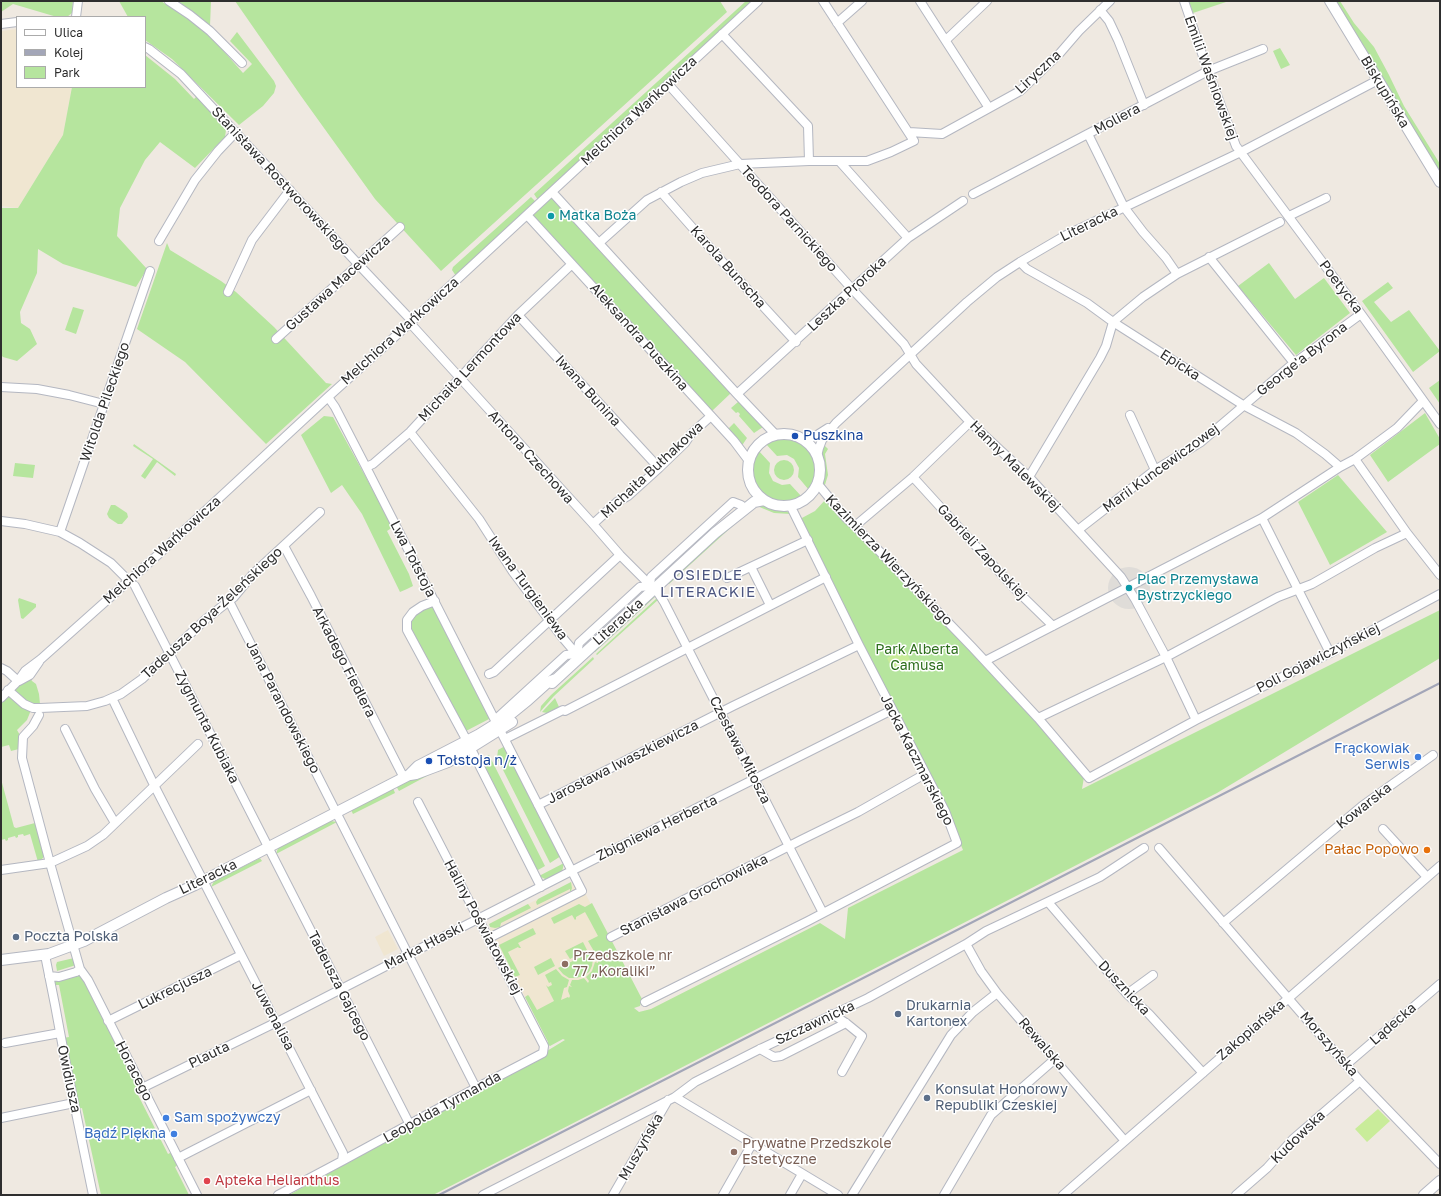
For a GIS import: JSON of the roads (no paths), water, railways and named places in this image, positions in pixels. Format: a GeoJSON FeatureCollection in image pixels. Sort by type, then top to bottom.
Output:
{"type":"FeatureCollection","features":[{"type":"Feature","properties":{"kind":"street"},"geometry":{"type":"LineString","coordinates":[[76,16],[78,1]]}},
{"type":"Feature","properties":{"kind":"street"},"geometry":{"type":"LineString","coordinates":[[169,1],[210,31],[242,63]]}},
{"type":"Feature","properties":{"kind":"street","name":"Melchiora Wańkowicza"},"geometry":{"type":"LineString","coordinates":[[1,698],[18,681],[30,675],[42,659],[411,322],[758,1]]}},
{"type":"Feature","properties":{"kind":"street"},"geometry":{"type":"LineString","coordinates":[[599,243],[647,200],[702,173],[740,164],[809,161],[867,161],[892,152],[914,141],[823,1]]}},
{"type":"Feature","properties":{"kind":"street"},"geometry":{"type":"LineString","coordinates":[[837,23],[862,1]]}},
{"type":"Feature","properties":{"kind":"street"},"geometry":{"type":"LineString","coordinates":[[920,1],[989,108]]}},
{"type":"Feature","properties":{"kind":"street"},"geometry":{"type":"LineString","coordinates":[[946,40],[987,1]]}},
{"type":"Feature","properties":{"kind":"street","name":"Emilii Waśniowskiej"},"geometry":{"type":"LineString","coordinates":[[1184,1],[1236,146],[1241,152]]}},
{"type":"Feature","properties":{"kind":"street","name":"Biskupińska"},"geometry":{"type":"LineString","coordinates":[[1330,1],[1440,182]]}},
{"type":"Feature","properties":{"kind":"street"},"geometry":{"type":"LineString","coordinates":[[1105,4],[1109,21],[1144,104]]}},
{"type":"Feature","properties":{"kind":"street","name":"Liryczna"},"geometry":{"type":"LineString","coordinates":[[908,132],[942,134],[1011,96],[1025,86],[1060,53],[1079,30],[1105,4]]}},
{"type":"Feature","properties":{"kind":"street"},"geometry":{"type":"LineString","coordinates":[[1,24],[16,22]]}},
{"type":"Feature","properties":{"kind":"street"},"geometry":{"type":"LineString","coordinates":[[722,34],[808,126],[809,161]]}},
{"type":"Feature","properties":{"kind":"street","name":"Stanisława Rostworowskiego"},"geometry":{"type":"LineString","coordinates":[[146,47],[181,74],[411,322]]}},
{"type":"Feature","properties":{"kind":"street","name":"Moliera"},"geometry":{"type":"LineString","coordinates":[[973,194],[1208,71],[1263,49]]}},
{"type":"Feature","properties":{"kind":"street","name":"Literacka"},"geometry":{"type":"LineString","coordinates":[[817,456],[818,448],[822,440],[836,423],[967,302],[997,277],[1066,235],[1241,152],[1378,80]]}},
{"type":"Feature","properties":{"kind":"street","name":"Teodora Parnickiego"},"geometry":{"type":"LineString","coordinates":[[668,84],[852,289],[904,344],[910,355]]}},
{"type":"Feature","properties":{"kind":"street"},"geometry":{"type":"LineString","coordinates":[[159,241],[195,180],[218,151],[236,132]]}},
{"type":"Feature","properties":{"kind":"street"},"geometry":{"type":"LineString","coordinates":[[1088,134],[1124,207],[1143,232],[1166,258],[1176,274]]}},
{"type":"Feature","properties":{"kind":"street","name":"Poetycka"},"geometry":{"type":"LineString","coordinates":[[1241,152],[1440,424]]}},
{"type":"Feature","properties":{"kind":"street"},"geometry":{"type":"LineString","coordinates":[[840,162],[908,238]]}},
{"type":"Feature","properties":{"kind":"street"},"geometry":{"type":"LineString","coordinates":[[228,292],[252,240],[290,190]]}},
{"type":"Feature","properties":{"kind":"street"},"geometry":{"type":"LineString","coordinates":[[552,192],[737,394],[776,434]]}},
{"type":"Feature","properties":{"kind":"street","name":"Karola Bunscha"},"geometry":{"type":"LineString","coordinates":[[661,192],[796,342]]}},
{"type":"Feature","properties":{"kind":"street"},"geometry":{"type":"LineString","coordinates":[[1288,216],[1326,198]]}},
{"type":"Feature","properties":{"kind":"street","name":"Leszka Proroka"},"geometry":{"type":"LineString","coordinates":[[737,394],[796,342],[908,238],[963,201]]}},
{"type":"Feature","properties":{"kind":"street","name":"Aleksandra Puszkina"},"geometry":{"type":"LineString","coordinates":[[527,214],[734,441],[749,461]]}},
{"type":"Feature","properties":{"kind":"street"},"geometry":{"type":"LineString","coordinates":[[1029,477],[1100,358],[1106,346],[1113,322],[1143,297],[1176,274],[1280,222]]}},
{"type":"Feature","properties":{"kind":"street","name":"Gustawa Macewicza"},"geometry":{"type":"LineString","coordinates":[[276,339],[400,227]]}},
{"type":"Feature","properties":{"kind":"street"},"geometry":{"type":"LineString","coordinates":[[1208,257],[1294,363]]}},
{"type":"Feature","properties":{"kind":"street","name":"Epicka"},"geometry":{"type":"LineString","coordinates":[[1020,262],[1027,269],[1087,304],[1243,406],[1296,433],[1326,454],[1340,467]]}},
{"type":"Feature","properties":{"kind":"street","name":"Michaiła Lermontowa"},"geometry":{"type":"LineString","coordinates":[[366,467],[372,464],[410,432],[518,315],[572,264]]}},
{"type":"Feature","properties":{"kind":"street","name":"Witolda Pileckiego"},"geometry":{"type":"LineString","coordinates":[[60,532],[150,271]]}},
{"type":"Feature","properties":{"kind":"street","name":"George'a Byrona"},"geometry":{"type":"LineString","coordinates":[[1243,406],[1294,363],[1361,314]]}},
{"type":"Feature","properties":{"kind":"street","name":"Iwana Bunina"},"geometry":{"type":"LineString","coordinates":[[518,315],[658,468]]}},
{"type":"Feature","properties":{"kind":"street","name":"Antona Czechowa"},"geometry":{"type":"LineString","coordinates":[[411,322],[460,379],[620,555],[653,588]]}},
{"type":"Feature","properties":{"kind":"street","name":"Hanny Malewskiej"},"geometry":{"type":"LineString","coordinates":[[910,355],[916,364],[970,422],[1029,477],[1121,577],[1136,599],[1166,657]]}},
{"type":"Feature","properties":{"kind":"street"},"geometry":{"type":"LineString","coordinates":[[1,387],[37,389],[104,404]]}},
{"type":"Feature","properties":{"kind":"street","name":"Lwa Tołstoja"},"geometry":{"type":"LineString","coordinates":[[328,397],[335,407],[366,467],[582,891],[489,938]]}},
{"type":"Feature","properties":{"kind":"street"},"geometry":{"type":"LineString","coordinates":[[985,661],[1262,518],[1340,467],[1355,459],[1397,428],[1423,401]]}},
{"type":"Feature","properties":{"kind":"street","name":"Marii Kuncewiczowej"},"geometry":{"type":"LineString","coordinates":[[1078,530],[1155,470],[1201,442],[1243,406]]}},
{"type":"Feature","properties":{"kind":"street"},"geometry":{"type":"LineString","coordinates":[[1130,415],[1155,470]]}},
{"type":"Feature","properties":{"kind":"street","name":"Michaiła Bułhakowa"},"geometry":{"type":"LineString","coordinates":[[593,524],[617,502],[628,496],[685,443],[691,434],[711,416]]}},
{"type":"Feature","properties":{"kind":"street"},"geometry":{"type":"LineString","coordinates":[[855,526],[912,477],[970,422]]}},
{"type":"Feature","properties":{"kind":"street","name":"Literacka"},"geometry":{"type":"LineString","coordinates":[[804,440],[817,435],[836,423]]}},
{"type":"Feature","properties":{"kind":"street","name":"Iwana Turgieniewa"},"geometry":{"type":"LineString","coordinates":[[410,432],[479,519],[513,572],[549,620],[578,655]]}},
{"type":"Feature","properties":{"kind":"street"},"geometry":{"type":"LineString","coordinates":[[776,434],[786,434],[804,440],[810,444],[820,465],[818,483],[814,489],[806,498],[798,503],[790,505],[781,506],[764,500],[752,488],[749,479],[749,461],[752,453],[761,442],[776,434]]}},
{"type":"Feature","properties":{"kind":"street"},"geometry":{"type":"LineString","coordinates":[[1355,459],[1406,533],[1440,575]]}},
{"type":"Feature","properties":{"kind":"street","name":"Gabrieli Zapolskiej"},"geometry":{"type":"LineString","coordinates":[[912,477],[1009,582],[1053,626]]}},
{"type":"Feature","properties":{"kind":"street","name":"Kazimierza Wierzyńskiego"},"geometry":{"type":"LineString","coordinates":[[818,483],[846,518],[985,661],[1038,718],[1089,778]]}},
{"type":"Feature","properties":{"kind":"street","name":"Literacka"},"geometry":{"type":"LineString","coordinates":[[715,533],[749,496],[752,488]]}},
{"type":"Feature","properties":{"kind":"street","name":"Literacka"},"geometry":{"type":"LineString","coordinates":[[1,960],[44,954],[74,946],[406,776],[436,767],[497,724],[524,712],[540,698],[578,655],[715,533],[748,506],[754,502],[764,500]]}},
{"type":"Feature","properties":{"kind":"street"},"geometry":{"type":"LineString","coordinates":[[653,588],[651,577],[733,502],[741,505]]}},
{"type":"Feature","properties":{"kind":"street","name":"Jacka Kaczmarskiego"},"geometry":{"type":"LineString","coordinates":[[790,505],[859,645],[945,811],[957,843],[823,914]]}},
{"type":"Feature","properties":{"kind":"street","name":"Tadeusza Boya-Żeleńskiego"},"geometry":{"type":"LineString","coordinates":[[8,690],[24,704],[33,708],[87,706],[121,694],[142,679],[206,619],[229,602],[254,574],[320,512]]}},
{"type":"Feature","properties":{"kind":"street"},"geometry":{"type":"LineString","coordinates":[[1262,518],[1330,653]]}},
{"type":"Feature","properties":{"kind":"street"},"geometry":{"type":"LineString","coordinates":[[1,521],[25,524],[60,532],[86,546],[111,563],[128,580]]}},
{"type":"Feature","properties":{"kind":"street"},"geometry":{"type":"LineString","coordinates":[[1038,718],[1166,657],[1278,597],[1312,584],[1375,548],[1406,533]]}},
{"type":"Feature","properties":{"kind":"street"},"geometry":{"type":"LineString","coordinates":[[727,578],[808,540]]}},
{"type":"Feature","properties":{"kind":"street","name":"Arkadego Fiedlera"},"geometry":{"type":"LineString","coordinates":[[284,546],[406,776]]}},
{"type":"Feature","properties":{"kind":"street"},"geometry":{"type":"LineString","coordinates":[[489,674],[494,672],[620,555]]}},
{"type":"Feature","properties":{"kind":"street"},"geometry":{"type":"LineString","coordinates":[[751,567],[770,605]]}},
{"type":"Feature","properties":{"kind":"street"},"geometry":{"type":"LineString","coordinates":[[505,739],[563,710],[565,711],[826,577]]}},
{"type":"Feature","properties":{"kind":"street","name":"Zygmunta Kubiaka"},"geometry":{"type":"LineString","coordinates":[[135,586],[268,847]]}},
{"type":"Feature","properties":{"kind":"street","name":"Czesława Miłosza"},"geometry":{"type":"LineString","coordinates":[[653,588],[664,601],[823,914]]}},
{"type":"Feature","properties":{"kind":"street","name":"Poli Gojawiczyńskiej"},"geometry":{"type":"LineString","coordinates":[[1089,778],[1196,720],[1330,653],[1440,594]]}},
{"type":"Feature","properties":{"kind":"street"},"geometry":{"type":"LineString","coordinates":[[434,601],[412,612],[407,620],[407,630],[469,745],[541,887]]}},
{"type":"Feature","properties":{"kind":"street","name":"Jana Parandowskiego"},"geometry":{"type":"LineString","coordinates":[[229,602],[476,1088]]}},
{"type":"Feature","properties":{"kind":"street","name":"Jarosława Iwaszkiewicza"},"geometry":{"type":"LineString","coordinates":[[538,805],[720,712],[859,645]]}},
{"type":"Feature","properties":{"kind":"street"},"geometry":{"type":"LineString","coordinates":[[497,724],[566,655],[578,655]]}},
{"type":"Feature","properties":{"kind":"street"},"geometry":{"type":"LineString","coordinates":[[1166,657],[1196,720]]}},
{"type":"Feature","properties":{"kind":"street"},"geometry":{"type":"LineString","coordinates":[[1,668],[7,671],[18,681]]}},
{"type":"Feature","properties":{"kind":"street","name":"Juwenalisa"},"geometry":{"type":"LineString","coordinates":[[112,698],[154,785],[311,1090],[342,1157]]}},
{"type":"Feature","properties":{"kind":"street","name":"Zbigniewa Herberta"},"geometry":{"type":"LineString","coordinates":[[572,871],[892,710]]}},
{"type":"Feature","properties":{"kind":"street","name":"Horacego"},"geometry":{"type":"LineString","coordinates":[[39,715],[33,726],[24,737],[22,758],[80,969],[86,977],[197,1195]]}},
{"type":"Feature","properties":{"kind":"street"},"geometry":{"type":"LineString","coordinates":[[65,729],[115,823]]}},
{"type":"Feature","properties":{"kind":"street"},"geometry":{"type":"LineString","coordinates":[[1,870],[50,863],[86,846],[102,835],[198,744]]}},
{"type":"Feature","properties":{"kind":"street","name":"Kowarska"},"geometry":{"type":"LineString","coordinates":[[1223,923],[1362,806],[1433,755]]}},
{"type":"Feature","properties":{"kind":"street","name":"Stanisława Grochowiaka"},"geometry":{"type":"LineString","coordinates":[[611,937],[858,812],[925,774]]}},
{"type":"Feature","properties":{"kind":"street","name":"Haliny Poświatowskiej"},"geometry":{"type":"LineString","coordinates":[[418,802],[544,1046],[543,1053]]}},
{"type":"Feature","properties":{"kind":"street"},"geometry":{"type":"LineString","coordinates":[[1383,829],[1427,877]]}},
{"type":"Feature","properties":{"kind":"street","name":"Tadeusza Gajcego"},"geometry":{"type":"LineString","coordinates":[[268,847],[410,1125]]}},
{"type":"Feature","properties":{"kind":"street","name":"Szczawnicka"},"geometry":{"type":"LineString","coordinates":[[483,1195],[672,1098],[695,1082],[832,1014],[868,998],[966,944],[986,931],[1100,877],[1144,848]]}},
{"type":"Feature","properties":{"kind":"street","name":"Morszyńska"},"geometry":{"type":"LineString","coordinates":[[1159,848],[1360,1080],[1440,1164]]}},
{"type":"Feature","properties":{"kind":"street","name":"Zakopiańska"},"geometry":{"type":"LineString","coordinates":[[1063,1195],[1440,866]]}},
{"type":"Feature","properties":{"kind":"street","name":"Marka Hłaski"},"geometry":{"type":"LineString","coordinates":[[276,1022],[572,871]]}},
{"type":"Feature","properties":{"kind":"street","name":"Dusznicka"},"geometry":{"type":"LineString","coordinates":[[1048,902],[1127,994],[1149,1014],[1202,1073]]}},
{"type":"Feature","properties":{"kind":"street"},"geometry":{"type":"LineString","coordinates":[[645,1002],[823,914]]}},
{"type":"Feature","properties":{"kind":"street","name":"Rewalska"},"geometry":{"type":"LineString","coordinates":[[966,944],[981,971],[997,993],[1125,1141]]}},
{"type":"Feature","properties":{"kind":"street","name":"Owidiusza"},"geometry":{"type":"LineString","coordinates":[[44,954],[50,976],[65,1060],[93,1195]]}},
{"type":"Feature","properties":{"kind":"street","name":"Lukrecjusza"},"geometry":{"type":"LineString","coordinates":[[108,1021],[241,955]]}},
{"type":"Feature","properties":{"kind":"street"},"geometry":{"type":"LineString","coordinates":[[50,976],[59,976],[76,972],[80,969]]}},
{"type":"Feature","properties":{"kind":"street"},"geometry":{"type":"LineString","coordinates":[[1127,994],[1153,975]]}},
{"type":"Feature","properties":{"kind":"street","name":"Lądecka"},"geometry":{"type":"LineString","coordinates":[[1347,1064],[1440,984]]}},
{"type":"Feature","properties":{"kind":"street"},"geometry":{"type":"LineString","coordinates":[[852,1195],[951,1035],[974,1012],[997,993]]}},
{"type":"Feature","properties":{"kind":"street"},"geometry":{"type":"LineString","coordinates":[[832,1014],[862,1036],[842,1072]]}},
{"type":"Feature","properties":{"kind":"street","name":"Plauta"},"geometry":{"type":"LineString","coordinates":[[142,1088],[276,1022]]}},
{"type":"Feature","properties":{"kind":"street"},"geometry":{"type":"LineString","coordinates":[[760,1049],[774,1057],[781,1056],[846,1023]]}},
{"type":"Feature","properties":{"kind":"street","name":"Owidiusza"},"geometry":{"type":"LineString","coordinates":[[5,1043],[60,1033]]}},
{"type":"Feature","properties":{"kind":"street","name":"Leopolda Tyrmanda"},"geometry":{"type":"LineString","coordinates":[[278,1195],[342,1157],[410,1125],[543,1053]]}},
{"type":"Feature","properties":{"kind":"street"},"geometry":{"type":"LineString","coordinates":[[944,1195],[991,1115],[1055,1059]]}},
{"type":"Feature","properties":{"kind":"street","name":"Kudowska"},"geometry":{"type":"LineString","coordinates":[[1236,1195],[1267,1168],[1293,1139],[1360,1080]]}},
{"type":"Feature","properties":{"kind":"street"},"geometry":{"type":"LineString","coordinates":[[178,1158],[311,1090]]}},
{"type":"Feature","properties":{"kind":"street"},"geometry":{"type":"LineString","coordinates":[[672,1098],[838,1195]]}},
{"type":"Feature","properties":{"kind":"street","name":"Muszyńska"},"geometry":{"type":"LineString","coordinates":[[613,1195],[672,1098]]}},
{"type":"Feature","properties":{"kind":"street"},"geometry":{"type":"LineString","coordinates":[[1,1118],[74,1103]]}},
{"type":"Feature","properties":{"kind":"street"},"geometry":{"type":"LineString","coordinates":[[723,1195],[752,1144]]}},
{"type":"Feature","properties":{"kind":"street"},"geometry":{"type":"LineString","coordinates":[[790,1195],[802,1174]]}},
{"type":"Feature","properties":{"kind":"street"},"geometry":{"type":"LineString","coordinates":[[1424,1195],[1440,1181]]}},
{"type":"Feature","properties":{"kind":"railway"},"geometry":{"type":"LineString","coordinates":[[439,1195],[1440,683]]}},
{"type":"Feature","properties":{"kind":"place","name":"Matka Boża"},"geometry":{"type":"Point","coordinates":[551,216]}},
{"type":"Feature","properties":{"kind":"place","name":"Puszkina"},"geometry":{"type":"Point","coordinates":[795,436]}},
{"type":"Feature","properties":{"kind":"place","name":"Plac Przemysława Bystrzyckiego"},"geometry":{"type":"Point","coordinates":[1129,588]}},
{"type":"Feature","properties":{"kind":"place","name":"Frąckowiak Serwis"},"geometry":{"type":"Point","coordinates":[1418,757]}},
{"type":"Feature","properties":{"kind":"place","name":"Tołstoja n/ż"},"geometry":{"type":"Point","coordinates":[429,761]}},
{"type":"Feature","properties":{"kind":"place","name":"Pałac Popowo"},"geometry":{"type":"Point","coordinates":[1427,850]}},
{"type":"Feature","properties":{"kind":"place","name":"Poczta Polska"},"geometry":{"type":"Point","coordinates":[16,937]}},
{"type":"Feature","properties":{"kind":"place","name":"Przedszkole nr 77 „Koraliki”"},"geometry":{"type":"Point","coordinates":[565,964]}},
{"type":"Feature","properties":{"kind":"place","name":"Drukarnia Kartonex"},"geometry":{"type":"Point","coordinates":[898,1014]}},
{"type":"Feature","properties":{"kind":"place","name":"Konsulat Honorowy Republiki Czeskiej"},"geometry":{"type":"Point","coordinates":[927,1098]}},
{"type":"Feature","properties":{"kind":"place","name":"Sam spożywczy"},"geometry":{"type":"Point","coordinates":[166,1118]}},
{"type":"Feature","properties":{"kind":"place","name":"Bądź Piękna"},"geometry":{"type":"Point","coordinates":[174,1134]}},
{"type":"Feature","properties":{"kind":"place","name":"Prywatne Przedszkole Estetyczne"},"geometry":{"type":"Point","coordinates":[734,1152]}},
{"type":"Feature","properties":{"kind":"place","name":"Apteka Helianthus"},"geometry":{"type":"Point","coordinates":[207,1181]}},
{"type":"Feature","properties":{"kind":"district","name":"OSIEDLE LITERACKIE"},"geometry":{"type":"Point","coordinates":[708,584]}},
{"type":"Feature","properties":{"kind":"park label","name":"Park Alberta Camusa"},"geometry":{"type":"Point","coordinates":[917,658]}}]}
